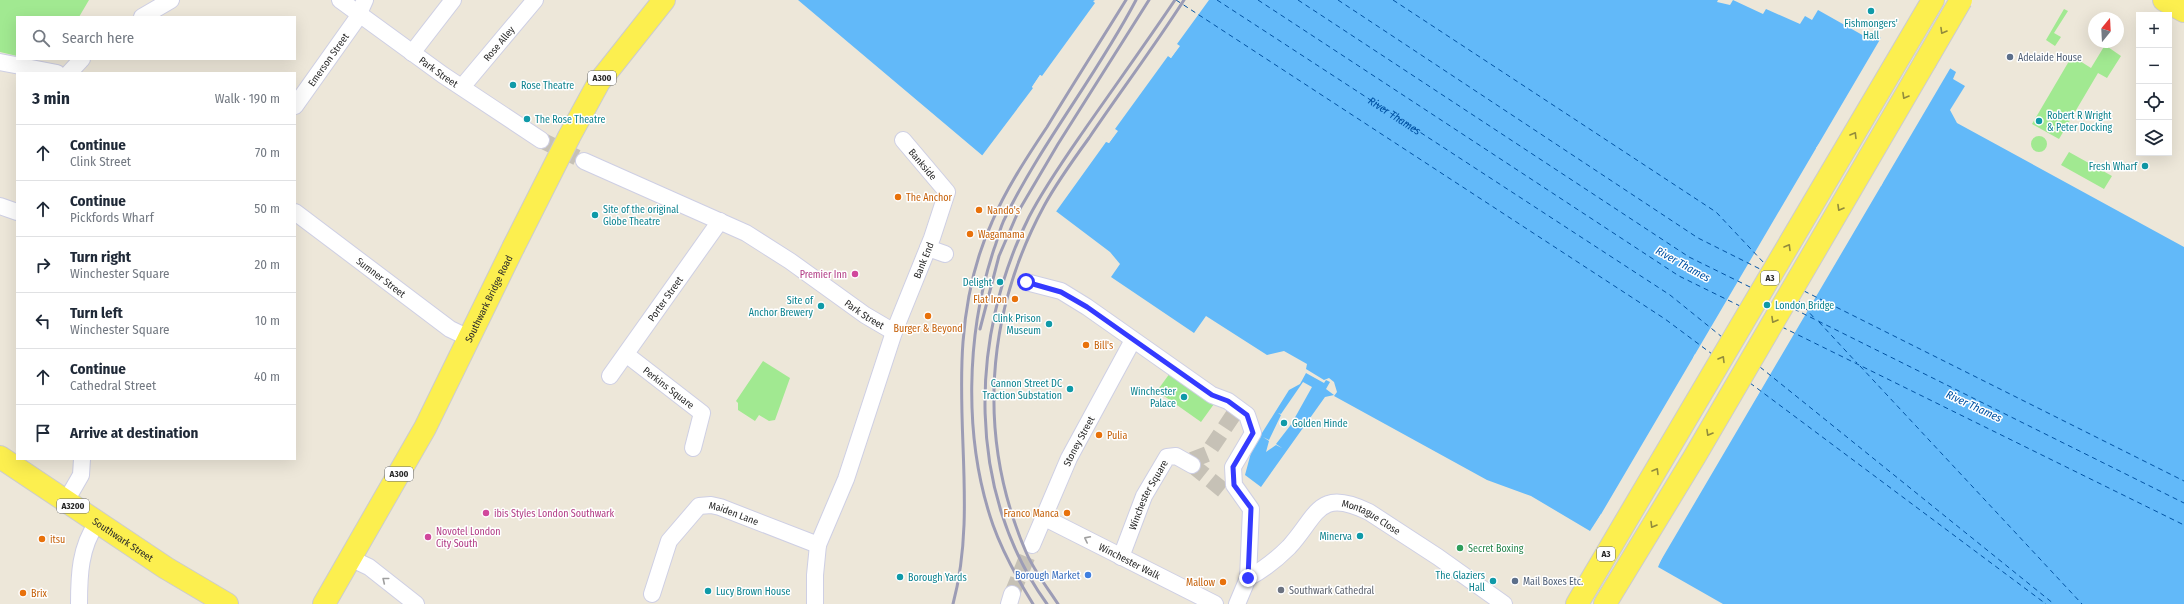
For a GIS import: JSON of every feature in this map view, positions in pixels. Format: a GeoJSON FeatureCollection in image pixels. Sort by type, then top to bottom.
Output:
{"type":"FeatureCollection","features":[{"type":"Feature","properties":{"kind":"main road","name":"Southwark Bridge Road"},"geometry":{"type":"LineString","coordinates":[[324,604],[352,558],[425,428],[513,248],[599,82],[664,0]]}},
{"type":"Feature","properties":{"kind":"main road","name":"A3"},"geometry":{"type":"LineString","coordinates":[[1577,604],[1933,0]]}},
{"type":"Feature","properties":{"kind":"main road","name":"A3"},"geometry":{"type":"LineString","coordinates":[[1605,604],[1695,456],[1961,0]]}},
{"type":"Feature","properties":{"kind":"main road"},"geometry":{"type":"LineString","coordinates":[[2164,0],[2184,11]]}},
{"type":"Feature","properties":{"kind":"main road","name":"Southwark Street"},"geometry":{"type":"LineString","coordinates":[[0,457],[186,581],[227,604]]}},
{"type":"Feature","properties":{"kind":"street"},"geometry":{"type":"LineString","coordinates":[[144,16],[171,0]]}},
{"type":"Feature","properties":{"kind":"street","name":"Park Street"},"geometry":{"type":"LineString","coordinates":[[340,0],[362,6],[412,53],[541,140]]}},
{"type":"Feature","properties":{"kind":"street"},"geometry":{"type":"LineString","coordinates":[[412,53],[453,0]]}},
{"type":"Feature","properties":{"kind":"street","name":"Rose Alley"},"geometry":{"type":"LineString","coordinates":[[462,87],[535,0]]}},
{"type":"Feature","properties":{"kind":"street","name":"Emerson Street"},"geometry":{"type":"LineString","coordinates":[[296,105],[362,6]]}},
{"type":"Feature","properties":{"kind":"street"},"geometry":{"type":"LineString","coordinates":[[70,72],[81,60]]}},
{"type":"Feature","properties":{"kind":"street"},"geometry":{"type":"LineString","coordinates":[[0,62],[52,72]]}},
{"type":"Feature","properties":{"kind":"street","name":"Bankside"},"geometry":{"type":"LineString","coordinates":[[903,140],[944,189]]}},
{"type":"Feature","properties":{"kind":"street","name":"Park Street"},"geometry":{"type":"LineString","coordinates":[[584,161],[720,220],[746,233],[790,261],[865,315],[894,332],[846,479],[818,545],[814,575],[815,604]]}},
{"type":"Feature","properties":{"kind":"street","name":"Bank End"},"geometry":{"type":"LineString","coordinates":[[894,332],[928,248],[947,192],[944,189]]}},
{"type":"Feature","properties":{"kind":"street"},"geometry":{"type":"LineString","coordinates":[[0,206],[16,212]]}},
{"type":"Feature","properties":{"kind":"street","name":"Sumner Street"},"geometry":{"type":"LineString","coordinates":[[296,213],[450,328],[469,338]]}},
{"type":"Feature","properties":{"kind":"street","name":"Porter Street"},"geometry":{"type":"LineString","coordinates":[[610,376],[627,355],[720,220]]}},
{"type":"Feature","properties":{"kind":"street"},"geometry":{"type":"LineString","coordinates":[[928,248],[945,254]]}},
{"type":"Feature","properties":{"kind":"street"},"geometry":{"type":"LineString","coordinates":[[1026,282],[1061,292],[1212,395],[1228,401],[1240,411],[1253,433],[1233,467],[1236,496],[1251,508],[1248,578],[1237,604]]}},
{"type":"Feature","properties":{"kind":"street","name":"Stoney Street"},"geometry":{"type":"LineString","coordinates":[[1032,545],[1043,517],[1084,427],[1133,340]]}},
{"type":"Feature","properties":{"kind":"street","name":"Perkins Square"},"geometry":{"type":"LineString","coordinates":[[627,355],[702,413],[693,448]]}},
{"type":"Feature","properties":{"kind":"street","name":"Winchester Square"},"geometry":{"type":"LineString","coordinates":[[1121,557],[1144,496],[1167,457],[1176,456],[1191,463]]}},
{"type":"Feature","properties":{"kind":"street"},"geometry":{"type":"LineString","coordinates":[[66,501],[81,475],[82,460]]}},
{"type":"Feature","properties":{"kind":"street","name":"Montague Close"},"geometry":{"type":"LineString","coordinates":[[1248,578],[1266,568],[1289,546],[1316,510],[1325,504],[1336,502],[1358,507],[1369,512],[1438,557],[1459,574],[1504,604]]}},
{"type":"Feature","properties":{"kind":"street","name":"Maiden Lane"},"geometry":{"type":"LineString","coordinates":[[652,594],[669,541],[699,506],[711,505],[720,507],[818,545]]}},
{"type":"Feature","properties":{"kind":"street","name":"Winchester Walk"},"geometry":{"type":"LineString","coordinates":[[1043,517],[1215,604]]}},
{"type":"Feature","properties":{"kind":"street"},"geometry":{"type":"LineString","coordinates":[[79,604],[79,577],[85,544],[97,522]]}},
{"type":"Feature","properties":{"kind":"street"},"geometry":{"type":"LineString","coordinates":[[352,558],[369,567],[416,604]]}},
{"type":"Feature","properties":{"kind":"green space"},"geometry":{"type":"Polygon","coordinates":[[[0,0],[89,0],[80,16],[16,16],[16,56],[0,52],[0,0]]]}},
{"type":"Feature","properties":{"kind":"green space"},"geometry":{"type":"Polygon","coordinates":[[[2064,9],[2068,11],[2054,33],[2061,37],[2055,46],[2046,40],[2064,9]]]}},
{"type":"Feature","properties":{"kind":"green space"},"geometry":{"type":"Polygon","coordinates":[[[2103,48],[2109,48],[2121,56],[2107,78],[2098,73],[2059,139],[2032,124],[2072,56],[2091,68],[2103,48]]]}},
{"type":"Feature","properties":{"kind":"green space"},"geometry":{"type":"Polygon","coordinates":[[[2036,136],[2042,136],[2047,141],[2045,150],[2042,152],[2036,152],[2031,147],[2031,141],[2036,136]]]}},
{"type":"Feature","properties":{"kind":"green space"},"geometry":{"type":"Polygon","coordinates":[[[2069,152],[2112,176],[2104,189],[2061,165],[2069,152]]]}},
{"type":"Feature","properties":{"kind":"green space"},"geometry":{"type":"Polygon","coordinates":[[[763,361],[790,378],[775,420],[769,421],[759,415],[755,421],[738,410],[738,403],[736,401],[763,361]]]}},
{"type":"Feature","properties":{"kind":"green space"},"geometry":{"type":"Polygon","coordinates":[[[1170,373],[1214,404],[1201,422],[1157,391],[1170,373]]]}},
{"type":"Feature","properties":{"kind":"water","name":"River Thames"},"geometry":{"type":"Polygon","coordinates":[[[798,0],[1094,0],[1171,58],[1179,46],[1117,0],[1718,0],[1717,2],[1730,5],[1733,0],[1763,14],[1766,9],[1800,24],[1805,16],[1812,20],[1818,10],[1873,41],[1877,36],[1881,38],[1879,41],[1939,76],[1945,65],[1956,72],[1953,79],[1965,86],[1950,110],[1957,123],[2184,247],[2184,604],[1723,604],[1658,567],[1665,551],[1601,514],[1590,531],[1531,496],[1487,480],[1334,396],[1337,392],[1334,382],[1329,378],[1324,380],[1306,369],[1307,364],[1284,351],[1267,355],[1206,316],[1194,333],[1111,277],[1120,264],[1110,252],[983,156],[798,0]],[[1040,75],[1032,87],[1109,143],[1117,131],[1040,75]],[[1819,144],[1816,148],[1881,186],[1883,182],[1819,144]],[[1695,354],[1693,358],[1757,396],[1759,392],[1695,354]]]}},
{"type":"Feature","properties":{"kind":"water"},"geometry":{"type":"Polygon","coordinates":[[[1306,373],[1324,383],[1326,380],[1330,382],[1326,389],[1334,395],[1325,397],[1261,487],[1245,475],[1252,449],[1289,390],[1300,384],[1306,373]],[[1303,382],[1281,414],[1278,413],[1281,415],[1269,440],[1263,437],[1269,441],[1266,452],[1276,445],[1282,448],[1276,444],[1293,422],[1296,423],[1293,421],[1312,387],[1303,382]]]}},
{"type":"Feature","properties":{"kind":"pier"},"geometry":{"type":"Polygon","coordinates":[[[1096,0],[1171,55],[1177,47],[1115,0],[1209,0],[1177,44],[1180,46],[1171,58],[1168,56],[1115,129],[1118,131],[1109,143],[1106,142],[1055,213],[981,157],[1033,88],[1032,87],[1040,75],[1042,76],[1095,3],[1093,1],[1096,0]],[[1040,78],[1034,86],[1108,141],[1115,132],[1040,78]]]}},
{"type":"Feature","properties":{"kind":"pier","name":"London Bridge"},"geometry":{"type":"Polygon","coordinates":[[[1882,36],[1882,40],[1939,73],[1944,64],[1951,67],[1657,567],[1663,552],[1601,516],[1590,533],[1882,36]]]}},
{"type":"Feature","properties":{"kind":"ferry route"},"geometry":{"type":"LineString","coordinates":[[1176,0],[1665,319],[1712,354]]}},
{"type":"Feature","properties":{"kind":"ferry route"},"geometry":{"type":"LineString","coordinates":[[1217,0],[1670,295],[1722,337]]}},
{"type":"Feature","properties":{"kind":"ferry route"},"geometry":{"type":"LineString","coordinates":[[1258,0],[1679,276],[1740,306]]}},
{"type":"Feature","properties":{"kind":"ferry route"},"geometry":{"type":"LineString","coordinates":[[1298,0],[1689,257],[1752,288]]}},
{"type":"Feature","properties":{"kind":"ferry route"},"geometry":{"type":"LineString","coordinates":[[1338,0],[1698,238],[1762,270]]}},
{"type":"Feature","properties":{"kind":"ferry route"},"geometry":{"type":"LineString","coordinates":[[1393,0],[1716,212],[1765,264]]}},
{"type":"Feature","properties":{"kind":"ferry route"},"geometry":{"type":"LineString","coordinates":[[1804,291],[2184,481]]}},
{"type":"Feature","properties":{"kind":"ferry route"},"geometry":{"type":"LineString","coordinates":[[1798,300],[1816,320]]}},
{"type":"Feature","properties":{"kind":"ferry route"},"geometry":{"type":"LineString","coordinates":[[1794,309],[2184,503]]}},
{"type":"Feature","properties":{"kind":"ferry route"},"geometry":{"type":"LineString","coordinates":[[1819,322],[1857,363]]}},
{"type":"Feature","properties":{"kind":"ferry route"},"geometry":{"type":"LineString","coordinates":[[1782,327],[2184,525]]}},
{"type":"Feature","properties":{"kind":"ferry route"},"geometry":{"type":"LineString","coordinates":[[1860,366],[2082,604]]}},
{"type":"Feature","properties":{"kind":"ferry route"},"geometry":{"type":"LineString","coordinates":[[1760,367],[2054,604]]}},
{"type":"Feature","properties":{"kind":"ferry route"},"geometry":{"type":"LineString","coordinates":[[1750,383],[2046,604]]}},
{"type":"Feature","properties":{"kind":"tunnel"},"geometry":{"type":"LineString","coordinates":[[541,140],[584,161]]}},
{"type":"Feature","properties":{"kind":"tunnel"},"geometry":{"type":"LineString","coordinates":[[1192,460],[1207,454],[1236,411]]}},
{"type":"Feature","properties":{"kind":"tunnel"},"geometry":{"type":"LineString","coordinates":[[1192,465],[1229,495]]}},
{"type":"Feature","properties":{"kind":"tunnel"},"geometry":{"type":"LineString","coordinates":[[1012,594],[1032,545]]}},
{"type":"Feature","properties":{"kind":"railway"},"geometry":{"type":"LineString","coordinates":[[953,604],[960,572],[963,539],[963,342],[966,312],[976,266],[986,236],[1010,185],[1126,0]]}},
{"type":"Feature","properties":{"kind":"railway"},"geometry":{"type":"LineString","coordinates":[[1033,604],[1021,585],[1001,546],[983,492],[973,422],[972,387],[973,351],[978,316],[994,249],[1005,218],[1052,135],[1121,28],[1136,0]]}},
{"type":"Feature","properties":{"kind":"railway"},"geometry":{"type":"LineString","coordinates":[[980,329],[999,256],[1018,212],[1058,144],[1149,0]]}},
{"type":"Feature","properties":{"kind":"railway"},"geometry":{"type":"LineString","coordinates":[[1047,604],[1021,560],[1002,513],[990,464],[985,414],[987,363],[995,312],[1009,263],[1029,217],[1048,183],[1175,0]]}},
{"type":"Feature","properties":{"kind":"railway"},"geometry":{"type":"LineString","coordinates":[[1058,604],[1026,552],[1010,509],[1000,465],[995,421],[994,377],[999,333],[1009,290],[1024,247],[1044,206],[1065,171],[1184,0]]}},
{"type":"Feature","properties":{"kind":"place","name":"Fishmongers' Hall"},"geometry":{"type":"Point","coordinates":[1871,11]}},
{"type":"Feature","properties":{"kind":"place","name":"Adelaide House"},"geometry":{"type":"Point","coordinates":[2010,57]}},
{"type":"Feature","properties":{"kind":"place","name":"Rose Theatre"},"geometry":{"type":"Point","coordinates":[513,85]}},
{"type":"Feature","properties":{"kind":"place","name":"The Rose Theatre"},"geometry":{"type":"Point","coordinates":[527,119]}},
{"type":"Feature","properties":{"kind":"place","name":"Robert R Wright & Peter Docking"},"geometry":{"type":"Point","coordinates":[2039,121]}},
{"type":"Feature","properties":{"kind":"place","name":"Fresh Wharf"},"geometry":{"type":"Point","coordinates":[2145,166]}},
{"type":"Feature","properties":{"kind":"place","name":"The Anchor"},"geometry":{"type":"Point","coordinates":[898,197]}},
{"type":"Feature","properties":{"kind":"place","name":"Nando's"},"geometry":{"type":"Point","coordinates":[979,210]}},
{"type":"Feature","properties":{"kind":"place","name":"Site of the original Globe Theatre"},"geometry":{"type":"Point","coordinates":[595,215]}},
{"type":"Feature","properties":{"kind":"place","name":"Wagamama"},"geometry":{"type":"Point","coordinates":[970,234]}},
{"type":"Feature","properties":{"kind":"place","name":"Premier Inn"},"geometry":{"type":"Point","coordinates":[855,274]}},
{"type":"Feature","properties":{"kind":"place","name":"Delight"},"geometry":{"type":"Point","coordinates":[1000,282]}},
{"type":"Feature","properties":{"kind":"place","name":"Flat Iron"},"geometry":{"type":"Point","coordinates":[1015,299]}},
{"type":"Feature","properties":{"kind":"place","name":"London Bridge"},"geometry":{"type":"Point","coordinates":[1767,305]}},
{"type":"Feature","properties":{"kind":"place","name":"Site of Anchor Brewery"},"geometry":{"type":"Point","coordinates":[821,306]}},
{"type":"Feature","properties":{"kind":"place","name":"Burger & Beyond"},"geometry":{"type":"Point","coordinates":[928,316]}},
{"type":"Feature","properties":{"kind":"place","name":"Clink Prison Museum"},"geometry":{"type":"Point","coordinates":[1049,324]}},
{"type":"Feature","properties":{"kind":"place","name":"Bill's"},"geometry":{"type":"Point","coordinates":[1086,345]}},
{"type":"Feature","properties":{"kind":"place","name":"Cannon Street DC Traction Substation"},"geometry":{"type":"Point","coordinates":[1070,389]}},
{"type":"Feature","properties":{"kind":"place","name":"Winchester Palace"},"geometry":{"type":"Point","coordinates":[1184,397]}},
{"type":"Feature","properties":{"kind":"place","name":"Golden Hinde"},"geometry":{"type":"Point","coordinates":[1284,423]}},
{"type":"Feature","properties":{"kind":"place","name":"Pulia"},"geometry":{"type":"Point","coordinates":[1099,435]}},
{"type":"Feature","properties":{"kind":"place","name":"ibis Styles London Southwark"},"geometry":{"type":"Point","coordinates":[486,513]}},
{"type":"Feature","properties":{"kind":"place","name":"Franco Manca"},"geometry":{"type":"Point","coordinates":[1067,513]}},
{"type":"Feature","properties":{"kind":"place","name":"Minerva"},"geometry":{"type":"Point","coordinates":[1360,536]}},
{"type":"Feature","properties":{"kind":"place","name":"Novotel London City South"},"geometry":{"type":"Point","coordinates":[428,537]}},
{"type":"Feature","properties":{"kind":"place","name":"itsu"},"geometry":{"type":"Point","coordinates":[42,539]}},
{"type":"Feature","properties":{"kind":"place","name":"Secret Boxing"},"geometry":{"type":"Point","coordinates":[1460,548]}},
{"type":"Feature","properties":{"kind":"place","name":"Borough Market"},"geometry":{"type":"Point","coordinates":[1088,575]}},
{"type":"Feature","properties":{"kind":"place","name":"Borough Yards"},"geometry":{"type":"Point","coordinates":[900,577]}},
{"type":"Feature","properties":{"kind":"place","name":"The Glaziers Hall"},"geometry":{"type":"Point","coordinates":[1493,581]}},
{"type":"Feature","properties":{"kind":"place","name":"Mail Boxes Etc."},"geometry":{"type":"Point","coordinates":[1515,581]}},
{"type":"Feature","properties":{"kind":"place","name":"Mallow"},"geometry":{"type":"Point","coordinates":[1223,582]}},
{"type":"Feature","properties":{"kind":"place","name":"Southwark Cathedral"},"geometry":{"type":"Point","coordinates":[1281,590]}},
{"type":"Feature","properties":{"kind":"place","name":"Lucy Brown House"},"geometry":{"type":"Point","coordinates":[708,591]}},
{"type":"Feature","properties":{"kind":"place","name":"Brix"},"geometry":{"type":"Point","coordinates":[23,593]}},
{"type":"Feature","properties":{"kind":"route"},"geometry":{"type":"LineString","coordinates":[[1026,282],[1061,292],[1087,307],[1212,395],[1228,401],[1247,415],[1253,433],[1233,467],[1234,485],[1251,508],[1248,578]]}}]}
